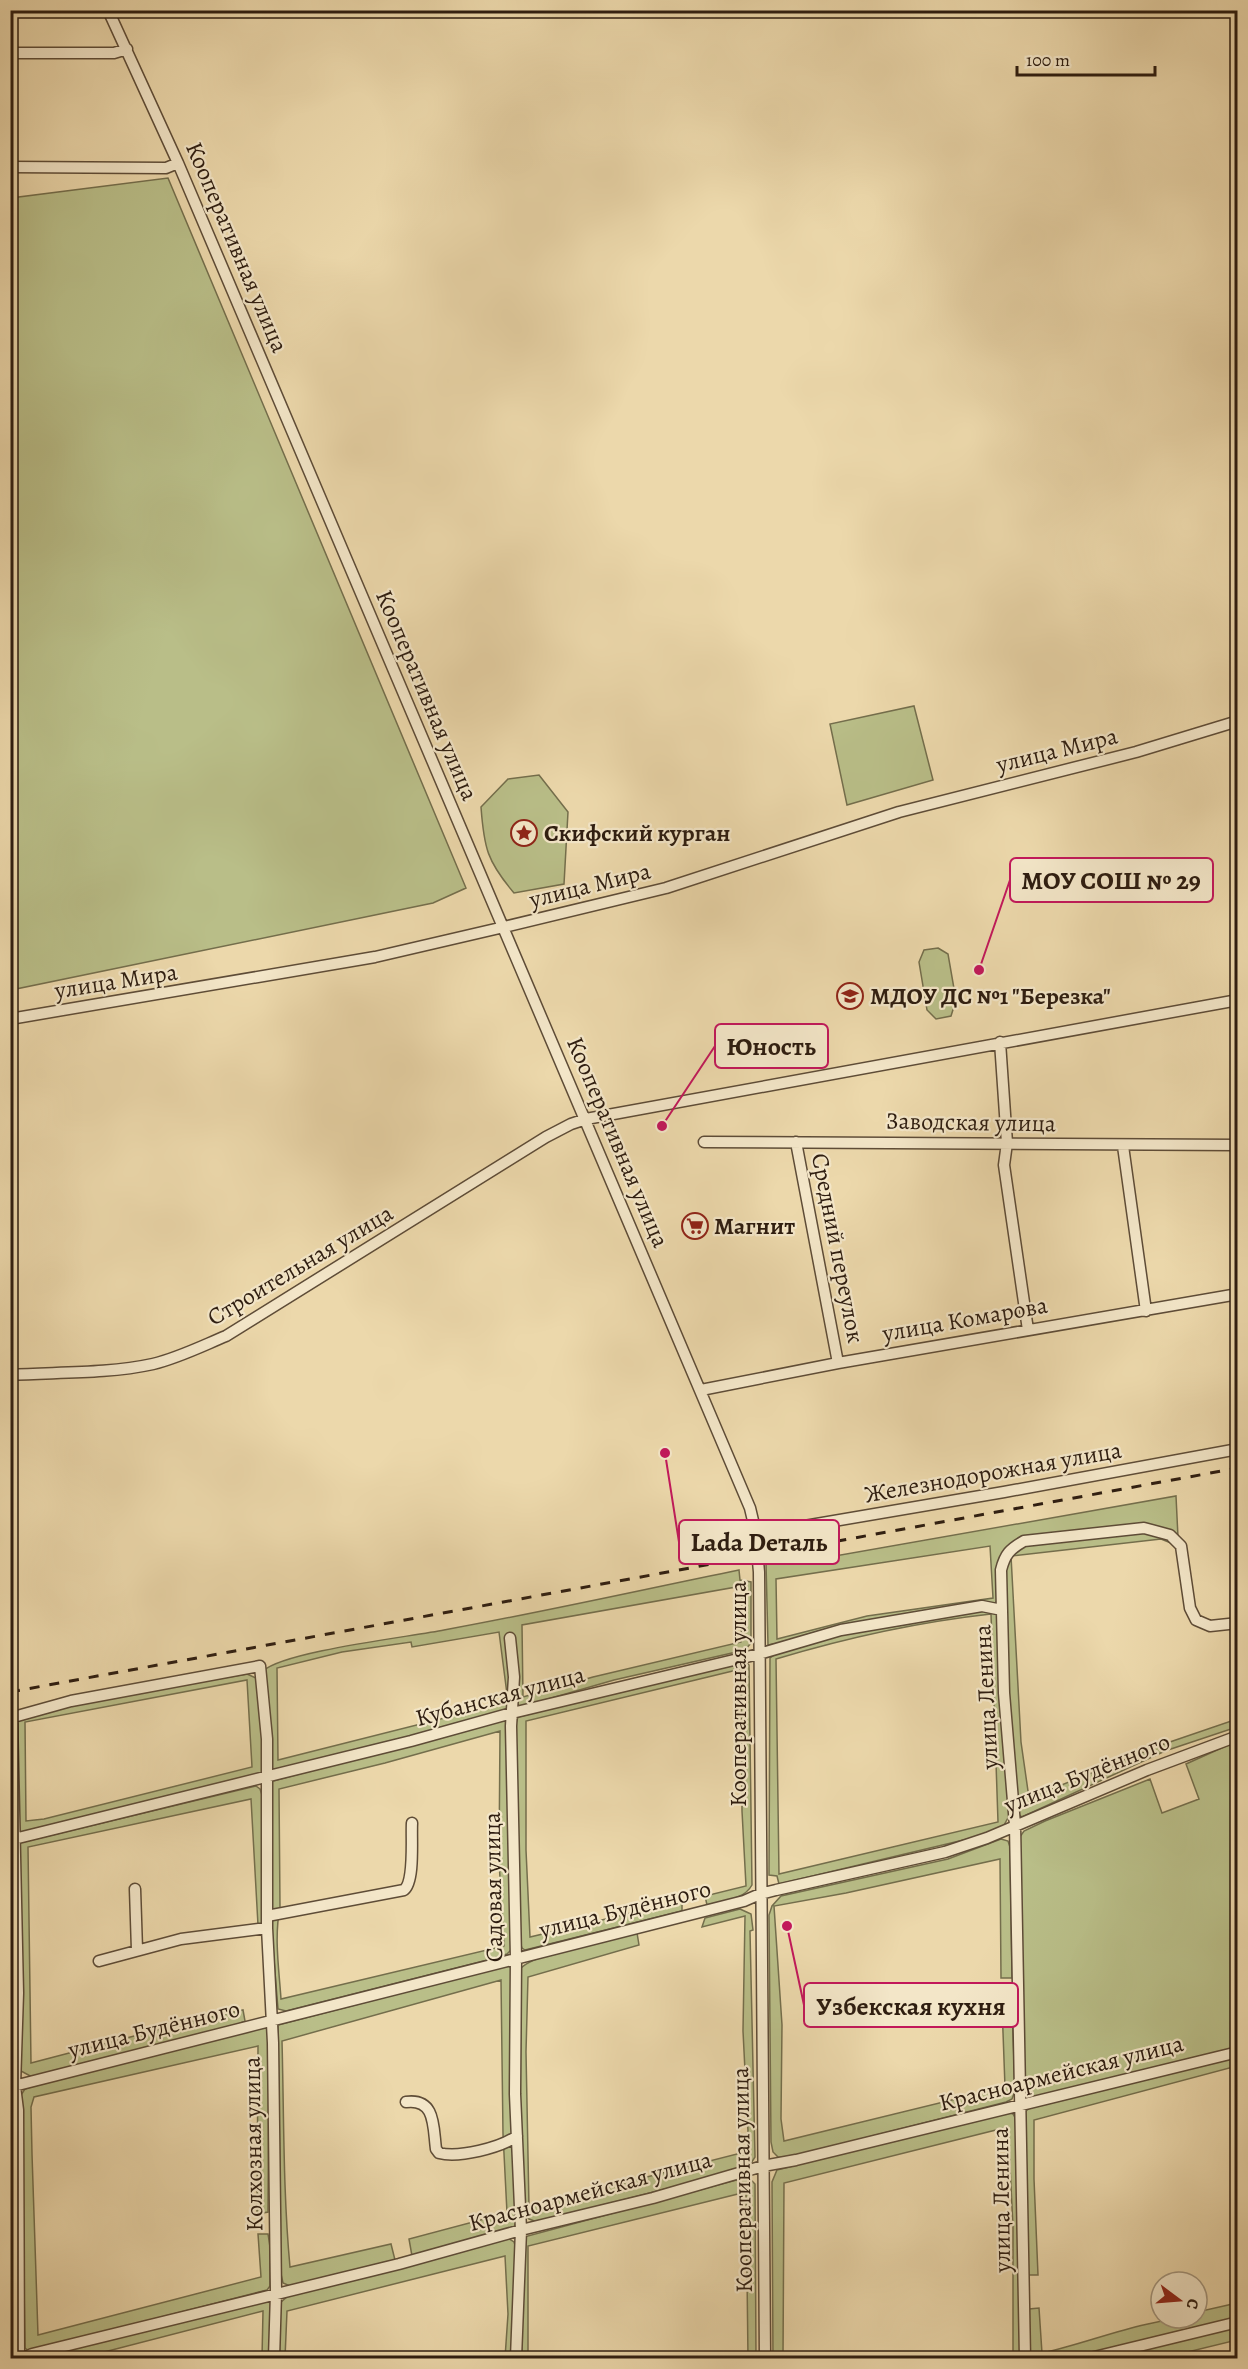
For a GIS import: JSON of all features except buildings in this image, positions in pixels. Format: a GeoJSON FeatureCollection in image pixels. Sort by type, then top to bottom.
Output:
{"type":"FeatureCollection","features":[{"type":"Feature","properties":{"kind":"street","name":"Кооперативная улица"},"geometry":{"type":"LineString","coordinates":[[108,10],[178,163],[750,1508],[755,1529],[759,1572],[765,2358]]}},
{"type":"Feature","properties":{"kind":"street"},"geometry":{"type":"LineString","coordinates":[[10,53],[114,52],[127,49]]}},
{"type":"Feature","properties":{"kind":"street"},"geometry":{"type":"LineString","coordinates":[[10,167],[166,168],[178,163]]}},
{"type":"Feature","properties":{"kind":"street","name":"улица Мира"},"geometry":{"type":"LineString","coordinates":[[10,1019],[365,959],[666,888],[899,812],[1136,752],[1238,721]]}},
{"type":"Feature","properties":{"kind":"street","name":"Строительная улица"},"geometry":{"type":"LineString","coordinates":[[10,1375],[118,1369],[154,1364],[226,1336],[546,1137],[586,1119],[1238,1000]]}},
{"type":"Feature","properties":{"kind":"street"},"geometry":{"type":"LineString","coordinates":[[1000,1042],[1007,1143],[1004,1164],[1028,1330]]}},
{"type":"Feature","properties":{"kind":"street","name":"Заводская улица"},"geometry":{"type":"LineString","coordinates":[[704,1142],[1238,1145]]}},
{"type":"Feature","properties":{"kind":"street","name":"Средний переулок"},"geometry":{"type":"LineString","coordinates":[[796,1142],[838,1363]]}},
{"type":"Feature","properties":{"kind":"street"},"geometry":{"type":"LineString","coordinates":[[1123,1146],[1146,1311]]}},
{"type":"Feature","properties":{"kind":"street","name":"улица Комарова"},"geometry":{"type":"LineString","coordinates":[[701,1390],[838,1363],[1238,1294]]}},
{"type":"Feature","properties":{"kind":"street","name":"Железнодорожная улица"},"geometry":{"type":"LineString","coordinates":[[755,1529],[787,1529],[1238,1449]]}},
{"type":"Feature","properties":{"kind":"street"},"geometry":{"type":"LineString","coordinates":[[1002,1610],[1001,1570],[1004,1556],[1011,1548],[1024,1541],[1144,1528],[1170,1535],[1181,1546],[1190,1608],[1196,1620],[1210,1626],[1238,1623]]}},
{"type":"Feature","properties":{"kind":"street","name":"Кубанская улица"},"geometry":{"type":"LineString","coordinates":[[13,1839],[267,1777],[512,1713],[759,1654],[841,1630],[982,1606],[1002,1610]]}},
{"type":"Feature","properties":{"kind":"street","name":"улица Ленина"},"geometry":{"type":"LineString","coordinates":[[1002,1610],[1004,1693],[1015,1825],[1025,2358]]}},
{"type":"Feature","properties":{"kind":"street","name":"Садовая улица"},"geometry":{"type":"LineString","coordinates":[[510,1638],[514,1677],[512,1713],[517,2136],[522,2230],[516,2358]]}},
{"type":"Feature","properties":{"kind":"street","name":"Колхозная улица"},"geometry":{"type":"LineString","coordinates":[[11,1718],[21,1713],[71,1701],[260,1666],[267,1739],[267,1928],[276,2293],[273,2358]]}},
{"type":"Feature","properties":{"kind":"street"},"geometry":{"type":"LineString","coordinates":[[11,1718],[18,1993],[13,2086],[18,2110],[19,2358]]}},
{"type":"Feature","properties":{"kind":"street","name":"улица Будённого"},"geometry":{"type":"LineString","coordinates":[[13,2086],[744,1901],[760,1894],[945,1852],[987,1838],[1147,1770],[1238,1736]]}},
{"type":"Feature","properties":{"kind":"street"},"geometry":{"type":"LineString","coordinates":[[267,1916],[404,1890],[408,1886],[410,1877],[412,1823]]}},
{"type":"Feature","properties":{"kind":"street"},"geometry":{"type":"LineString","coordinates":[[135,1889],[137,1950]]}},
{"type":"Feature","properties":{"kind":"street"},"geometry":{"type":"LineString","coordinates":[[99,1961],[181,1939],[267,1928]]}},
{"type":"Feature","properties":{"kind":"street","name":"Красноармейская улица"},"geometry":{"type":"LineString","coordinates":[[24,2358],[32,2354],[399,2264],[522,2230],[653,2198],[763,2166],[796,2160],[1238,2052]]}},
{"type":"Feature","properties":{"kind":"street"},"geometry":{"type":"LineString","coordinates":[[406,2102],[415,2101],[428,2109],[432,2117],[436,2149],[439,2153],[455,2154],[498,2146],[517,2136]]}},
{"type":"Feature","properties":{"kind":"street"},"geometry":{"type":"LineString","coordinates":[[1090,2358],[1238,2322]]}},
{"type":"Feature","properties":{"kind":"green space"},"geometry":{"type":"Polygon","coordinates":[[[168,178],[466,888],[433,903],[11,990],[11,198],[168,178]]]}},
{"type":"Feature","properties":{"kind":"green space"},"geometry":{"type":"Polygon","coordinates":[[[914,706],[933,780],[847,805],[830,724],[914,706]]]}},
{"type":"Feature","properties":{"kind":"green space"},"geometry":{"type":"Polygon","coordinates":[[[539,775],[568,812],[564,884],[514,893],[492,863],[488,853],[481,807],[508,779],[539,775]]]}},
{"type":"Feature","properties":{"kind":"green space"},"geometry":{"type":"Polygon","coordinates":[[[938,948],[948,954],[956,1000],[951,1016],[936,1019],[927,1010],[919,962],[924,950],[938,948]]]}},
{"type":"Feature","properties":{"kind":"green space"},"geometry":{"type":"Polygon","coordinates":[[[1176,1496],[1178,1537],[1168,1531],[1019,1539],[1010,1545],[1001,1558],[997,1601],[994,1604],[768,1645],[766,1563],[793,1558],[801,1562],[1176,1496]],[[990,1546],[776,1579],[777,1639],[867,1616],[993,1598],[990,1546]]]}},
{"type":"Feature","properties":{"kind":"green space"},"geometry":{"type":"Polygon","coordinates":[[[1148,1531],[1165,1536],[1176,1545],[1161,1539],[1011,1556],[1021,1742],[1029,1798],[1164,1744],[1237,1719],[1237,1727],[1165,1751],[1022,1817],[1017,1813],[1012,1770],[1003,1577],[1010,1553],[1019,1546],[1148,1531]]]}},
{"type":"Feature","properties":{"kind":"green space"},"geometry":{"type":"Polygon","coordinates":[[[739,1570],[740,1580],[751,1582],[751,1643],[745,1650],[614,1680],[510,1710],[277,1771],[271,1770],[263,1671],[276,1664],[321,1651],[481,1623],[739,1570]],[[742,1586],[522,1625],[523,1697],[593,1677],[741,1642],[742,1586]],[[499,1632],[412,1647],[411,1642],[342,1652],[277,1668],[278,1760],[508,1702],[499,1632]]]}},
{"type":"Feature","properties":{"kind":"green space"},"geometry":{"type":"Polygon","coordinates":[[[983,1609],[995,1611],[1000,1618],[1010,1814],[1003,1827],[972,1838],[779,1884],[777,1876],[769,1875],[770,1658],[777,1653],[826,1636],[983,1609]],[[991,1614],[936,1621],[882,1632],[776,1659],[779,1874],[998,1822],[991,1614]]]}},
{"type":"Feature","properties":{"kind":"green space"},"geometry":{"type":"Polygon","coordinates":[[[744,1660],[749,1665],[752,1885],[744,1894],[707,1905],[705,1896],[746,1886],[742,1811],[741,1669],[526,1721],[526,1850],[530,1937],[682,1901],[682,1911],[525,1950],[522,1948],[519,1940],[516,1723],[518,1717],[744,1660]]]}},
{"type":"Feature","properties":{"kind":"green space"},"geometry":{"type":"Polygon","coordinates":[[[247,1674],[256,1678],[264,1743],[263,1774],[17,1835],[15,1721],[75,1703],[247,1674]],[[247,1680],[25,1722],[26,1821],[44,1819],[252,1767],[247,1680]]]}},
{"type":"Feature","properties":{"kind":"green space"},"geometry":{"type":"Polygon","coordinates":[[[505,1721],[508,1725],[513,1948],[507,1954],[488,1960],[286,2011],[278,2009],[271,1923],[269,1787],[273,1781],[505,1721]],[[500,1731],[279,1789],[280,1907],[277,1941],[281,1999],[504,1946],[499,1861],[500,1731]]]}},
{"type":"Feature","properties":{"kind":"green space"},"geometry":{"type":"Polygon","coordinates":[[[1237,1741],[1237,2048],[1031,2098],[1025,2095],[1017,1841],[1024,1831],[1045,1821],[1150,1779],[1162,1813],[1199,1799],[1186,1764],[1237,1741]]]}},
{"type":"Feature","properties":{"kind":"green space"},"geometry":{"type":"Polygon","coordinates":[[[256,1786],[260,1789],[263,1798],[262,1925],[258,1925],[251,1799],[28,1847],[31,2063],[243,2010],[245,2021],[32,2077],[21,2071],[19,1843],[256,1786]]]}},
{"type":"Feature","properties":{"kind":"green space"},"geometry":{"type":"Polygon","coordinates":[[[1001,1839],[1008,1841],[1010,1847],[1012,1978],[1001,1978],[1000,1859],[846,1893],[774,1906],[782,2025],[781,2119],[784,2141],[1005,2087],[1002,2005],[1012,2005],[1015,2091],[1012,2099],[786,2158],[778,2157],[773,2152],[771,2142],[769,1915],[772,1906],[781,1896],[948,1859],[1001,1839]]]}},
{"type":"Feature","properties":{"kind":"green space"},"geometry":{"type":"Polygon","coordinates":[[[740,1909],[751,1914],[753,1930],[750,1931],[755,2157],[750,2165],[739,2170],[537,2222],[529,2219],[524,2215],[518,2050],[521,1968],[529,1962],[558,1952],[637,1933],[639,1945],[528,1977],[526,2052],[529,2207],[749,2151],[743,2031],[745,1916],[702,1927],[705,1918],[740,1909]]]}},
{"type":"Feature","properties":{"kind":"green space"},"geometry":{"type":"Polygon","coordinates":[[[505,1966],[511,1967],[517,2222],[513,2228],[412,2256],[409,2239],[507,2213],[503,2134],[501,1980],[282,2041],[285,2182],[290,2267],[391,2244],[395,2260],[290,2286],[283,2283],[281,2274],[278,2025],[505,1966]]]}},
{"type":"Feature","properties":{"kind":"green space"},"geometry":{"type":"Polygon","coordinates":[[[264,2027],[268,2029],[269,2036],[268,2212],[257,2214],[258,2046],[34,2097],[31,2107],[38,2335],[261,2277],[258,2234],[268,2234],[270,2286],[267,2290],[29,2351],[25,2348],[21,2095],[25,2089],[264,2027]]]}},
{"type":"Feature","properties":{"kind":"green space"},"geometry":{"type":"Polygon","coordinates":[[[1237,2057],[1237,2066],[1034,2120],[1038,2275],[1027,2275],[1025,2112],[1029,2108],[1237,2057]]]}},
{"type":"Feature","properties":{"kind":"green space"},"geometry":{"type":"Polygon","coordinates":[[[10,2094],[15,2240],[15,2357],[11,2358],[10,2094]]]}},
{"type":"Feature","properties":{"kind":"green space"},"geometry":{"type":"Polygon","coordinates":[[[1008,2112],[1013,2114],[1017,2121],[1021,2358],[1013,2358],[1013,2227],[1008,2127],[784,2183],[783,2358],[773,2358],[772,2182],[777,2170],[1008,2112]]]}},
{"type":"Feature","properties":{"kind":"green space"},"geometry":{"type":"Polygon","coordinates":[[[744,2178],[750,2179],[755,2184],[756,2358],[748,2358],[746,2192],[528,2246],[528,2358],[522,2358],[520,2308],[524,2237],[744,2178]]]}},
{"type":"Feature","properties":{"kind":"green space"},"geometry":{"type":"Polygon","coordinates":[[[508,2238],[514,2242],[517,2251],[512,2358],[505,2358],[508,2314],[505,2256],[287,2311],[285,2358],[277,2358],[280,2303],[288,2296],[508,2238]]]}},
{"type":"Feature","properties":{"kind":"green space"},"geometry":{"type":"Polygon","coordinates":[[[267,2300],[271,2302],[271,2358],[262,2358],[263,2311],[81,2358],[36,2358],[267,2300]]]}},
{"type":"Feature","properties":{"kind":"green space"},"geometry":{"type":"Polygon","coordinates":[[[1237,2303],[1237,2318],[1209,2325],[1209,2309],[1237,2303]]]}},
{"type":"Feature","properties":{"kind":"green space"},"geometry":{"type":"Polygon","coordinates":[[[1039,2308],[1042,2353],[1149,2324],[1149,2330],[1189,2330],[1076,2358],[1029,2358],[1029,2309],[1039,2308]]]}},
{"type":"Feature","properties":{"kind":"green space"},"geometry":{"type":"Polygon","coordinates":[[[1237,2325],[1237,2340],[1163,2358],[1101,2358],[1237,2325]]]}},
{"type":"Feature","properties":{"kind":"railway"},"geometry":{"type":"LineString","coordinates":[[10,1692],[1238,1468]]}},
{"type":"Feature","properties":{"kind":"place","name":"Скифский курган"},"geometry":{"type":"Point","coordinates":[524,833]}},
{"type":"Feature","properties":{"kind":"place","name":"МОУ СОШ № 29"},"geometry":{"type":"Point","coordinates":[979,970]}},
{"type":"Feature","properties":{"kind":"place","name":"МДОУ ДС №1 \"Березка\""},"geometry":{"type":"Point","coordinates":[850,996]}},
{"type":"Feature","properties":{"kind":"place","name":"Юность"},"geometry":{"type":"Point","coordinates":[662,1126]}},
{"type":"Feature","properties":{"kind":"place","name":"Магнит"},"geometry":{"type":"Point","coordinates":[695,1226]}},
{"type":"Feature","properties":{"kind":"place","name":"Lada Dеталь"},"geometry":{"type":"Point","coordinates":[665,1453]}},
{"type":"Feature","properties":{"kind":"place","name":"Узбекская кухня"},"geometry":{"type":"Point","coordinates":[787,1926]}}]}
